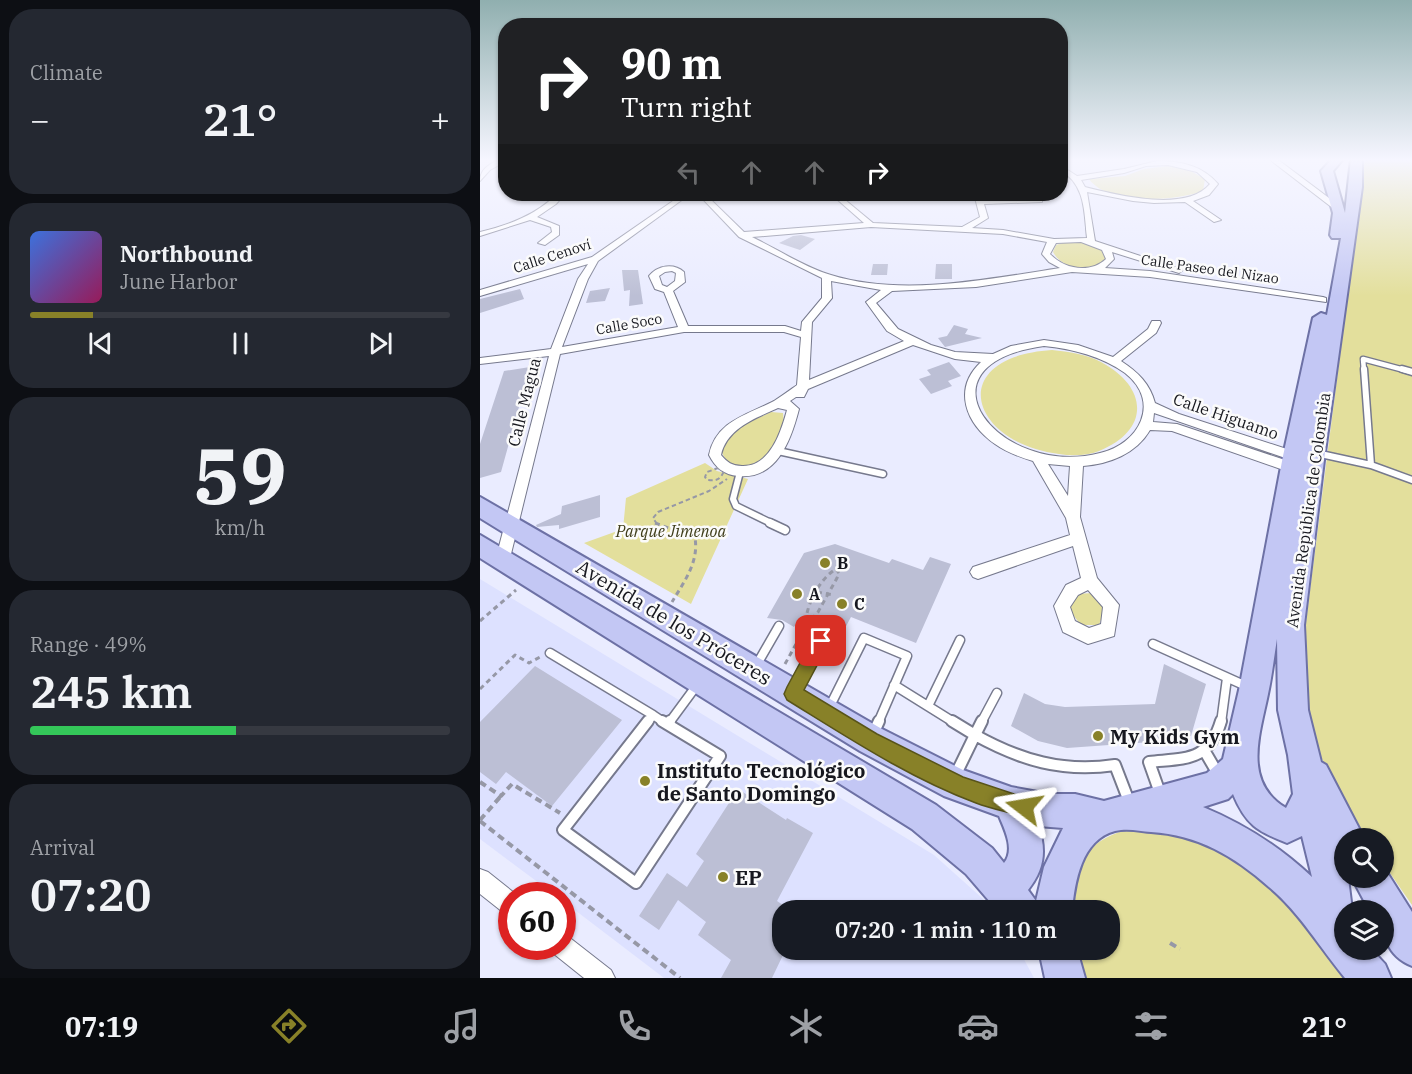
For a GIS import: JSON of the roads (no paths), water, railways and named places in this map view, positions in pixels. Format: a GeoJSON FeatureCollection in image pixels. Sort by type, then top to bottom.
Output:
{"type":"FeatureCollection","features":[{"type":"Feature","properties":{"kind":"main road","name":"Avenida República de Colombia"},"geometry":{"type":"LineString","coordinates":[[1232,770],[1254,690],[1300,459],[1340,205]]}},
{"type":"Feature","properties":{"kind":"main road","name":"Avenida República de Colombia"},"geometry":{"type":"LineString","coordinates":[[1335,900],[1293,710],[1290,625],[1300,459],[1324,297],[1339,223],[1337,207]]}},
{"type":"Feature","properties":{"kind":"main road","name":"Avenida de los Próceres"},"geometry":{"type":"LineString","coordinates":[[480,506],[871,740],[952,783],[1011,804],[1049,811],[1117,815],[1155,813],[1177,816],[1238,842],[1269,860],[1295,884],[1334,933]]}},
{"type":"Feature","properties":{"kind":"main road","name":"Avenida de los Próceres"},"geometry":{"type":"LineString","coordinates":[[491,551],[924,817],[979,861],[1012,899]]}},
{"type":"Feature","properties":{"kind":"main road"},"geometry":{"type":"LineString","coordinates":[[1304,755],[1342,828]]}},
{"type":"Feature","properties":{"kind":"main road"},"geometry":{"type":"LineString","coordinates":[[1055,900],[1059,874],[1068,851],[1083,832],[1117,815],[1196,794],[1232,770],[1246,785],[1254,806],[1275,822],[1287,826],[1297,821],[1310,796]]}},
{"type":"Feature","properties":{"kind":"main road"},"geometry":{"type":"LineString","coordinates":[[1011,804],[1028,843],[1026,857],[1016,879],[1012,899]]}},
{"type":"Feature","properties":{"kind":"main road"},"geometry":{"type":"LineString","coordinates":[[1376,888],[1412,947]]}},
{"type":"Feature","properties":{"kind":"main road"},"geometry":{"type":"LineString","coordinates":[[1352,960],[1362,978]]}},
{"type":"Feature","properties":{"kind":"main road"},"geometry":{"type":"LineString","coordinates":[[1356,960],[1371,978]]}},
{"type":"Feature","properties":{"kind":"street"},"geometry":{"type":"LineString","coordinates":[[480,234],[531,218],[551,205]]}},
{"type":"Feature","properties":{"kind":"street","name":"Calle Cenoví"},"geometry":{"type":"LineString","coordinates":[[480,293],[595,259],[672,205]]}},
{"type":"Feature","properties":{"kind":"street"},"geometry":{"type":"LineString","coordinates":[[712,205],[742,235],[770,251],[826,278],[859,284],[890,288],[976,284],[1074,269]]}},
{"type":"Feature","properties":{"kind":"street"},"geometry":{"type":"LineString","coordinates":[[847,205],[871,225]]}},
{"type":"Feature","properties":{"kind":"street"},"geometry":{"type":"LineString","coordinates":[[980,205],[984,218],[1003,232]]}},
{"type":"Feature","properties":{"kind":"street"},"geometry":{"type":"LineString","coordinates":[[1087,205],[1091,241]]}},
{"type":"Feature","properties":{"kind":"street"},"geometry":{"type":"LineString","coordinates":[[1194,205],[1217,220]]}},
{"type":"Feature","properties":{"kind":"street"},"geometry":{"type":"LineString","coordinates":[[531,218],[555,226],[556,233],[542,243]]}},
{"type":"Feature","properties":{"kind":"street"},"geometry":{"type":"LineString","coordinates":[[963,230],[984,218]]}},
{"type":"Feature","properties":{"kind":"street"},"geometry":{"type":"LineString","coordinates":[[742,235],[871,225],[1003,232],[1054,241],[1072,238],[1089,223]]}},
{"type":"Feature","properties":{"kind":"street"},"geometry":{"type":"LineString","coordinates":[[770,251],[785,232]]}},
{"type":"Feature","properties":{"kind":"street"},"geometry":{"type":"LineString","coordinates":[[1021,237],[1046,249],[1050,259],[1074,269]]}},
{"type":"Feature","properties":{"kind":"street","name":"Calle Paseo del Nizao"},"geometry":{"type":"LineString","coordinates":[[1072,238],[1091,241],[1174,270],[1324,297]]}},
{"type":"Feature","properties":{"kind":"street"},"geometry":{"type":"LineString","coordinates":[[1046,249],[1054,241]]}},
{"type":"Feature","properties":{"kind":"street"},"geometry":{"type":"LineString","coordinates":[[1092,270],[1107,264],[1110,259],[1106,248]]}},
{"type":"Feature","properties":{"kind":"street","name":"Calle Magua"},"geometry":{"type":"LineString","coordinates":[[491,551],[513,524],[555,352],[583,279],[595,259]]}},
{"type":"Feature","properties":{"kind":"street"},"geometry":{"type":"LineString","coordinates":[[1029,275],[1050,259]]}},
{"type":"Feature","properties":{"kind":"street","name":"Calle Paseo del Nizao"},"geometry":{"type":"LineString","coordinates":[[1074,269],[1161,275],[1324,297]]}},
{"type":"Feature","properties":{"kind":"street"},"geometry":{"type":"LineString","coordinates":[[555,271],[577,272],[583,279]]}},
{"type":"Feature","properties":{"kind":"street"},"geometry":{"type":"LineString","coordinates":[[826,278],[827,298]]}},
{"type":"Feature","properties":{"kind":"street"},"geometry":{"type":"LineString","coordinates":[[859,284],[827,298],[807,322],[803,387],[778,451],[762,467],[737,472],[723,466],[715,455],[717,444],[721,437],[744,420],[777,404],[803,387],[915,340]]}},
{"type":"Feature","properties":{"kind":"street"},"geometry":{"type":"LineString","coordinates":[[859,284],[893,330],[957,358],[979,361],[1026,345],[1062,344],[1099,353],[1131,374],[1143,388],[1148,405],[1146,426],[1137,440],[1121,451],[1101,459],[1077,462],[1038,458],[1010,447],[988,432],[975,414],[970,395],[974,378],[982,366],[994,356]]}},
{"type":"Feature","properties":{"kind":"street"},"geometry":{"type":"LineString","coordinates":[[871,302],[890,288]]}},
{"type":"Feature","properties":{"kind":"street"},"geometry":{"type":"LineString","coordinates":[[668,290],[684,329]]}},
{"type":"Feature","properties":{"kind":"street","name":"Calle Soco"},"geometry":{"type":"LineString","coordinates":[[785,329],[807,322]]}},
{"type":"Feature","properties":{"kind":"street"},"geometry":{"type":"LineString","coordinates":[[1115,362],[1152,331],[1156,323]]}},
{"type":"Feature","properties":{"kind":"street","name":"Calle Soco"},"geometry":{"type":"LineString","coordinates":[[480,361],[555,352],[684,329],[785,329],[805,335]]}},
{"type":"Feature","properties":{"kind":"street"},"geometry":{"type":"LineString","coordinates":[[886,353],[893,330]]}},
{"type":"Feature","properties":{"kind":"street"},"geometry":{"type":"LineString","coordinates":[[957,358],[974,378]]}},
{"type":"Feature","properties":{"kind":"street"},"geometry":{"type":"LineString","coordinates":[[777,404],[788,404],[793,409]]}},
{"type":"Feature","properties":{"kind":"street","name":"Calle Higuamo"},"geometry":{"type":"LineString","coordinates":[[1148,405],[1175,417],[1300,459]]}},
{"type":"Feature","properties":{"kind":"street","name":"Calle Higuamo"},"geometry":{"type":"LineString","coordinates":[[1146,426],[1173,428],[1300,459]]}},
{"type":"Feature","properties":{"kind":"street"},"geometry":{"type":"LineString","coordinates":[[1038,458],[1073,517],[1090,582]]}},
{"type":"Feature","properties":{"kind":"street"},"geometry":{"type":"LineString","coordinates":[[1073,517],[1077,462]]}},
{"type":"Feature","properties":{"kind":"street"},"geometry":{"type":"LineString","coordinates":[[978,572],[1079,538]]}},
{"type":"Feature","properties":{"kind":"street"},"geometry":{"type":"LineString","coordinates":[[480,880],[498,894]]}},
{"type":"Feature","properties":{"kind":"street"},"geometry":{"type":"LineString","coordinates":[[576,957],[603,978]]}},
{"type":"Feature","properties":{"kind":"lane"},"geometry":{"type":"LineString","coordinates":[[1371,465],[1363,359],[1412,372]]}},
{"type":"Feature","properties":{"kind":"lane"},"geometry":{"type":"LineString","coordinates":[[778,451],[883,474]]}},
{"type":"Feature","properties":{"kind":"lane"},"geometry":{"type":"LineString","coordinates":[[1300,459],[1371,465],[1412,480]]}},
{"type":"Feature","properties":{"kind":"lane"},"geometry":{"type":"LineString","coordinates":[[737,472],[733,499],[736,506],[785,530]]}},
{"type":"Feature","properties":{"kind":"lane"},"geometry":{"type":"LineString","coordinates":[[774,682],[779,627]]}},
{"type":"Feature","properties":{"kind":"lane"},"geometry":{"type":"LineString","coordinates":[[826,713],[864,638],[907,656],[871,740]]}},
{"type":"Feature","properties":{"kind":"lane"},"geometry":{"type":"LineString","coordinates":[[928,706],[960,640]]}},
{"type":"Feature","properties":{"kind":"lane"},"geometry":{"type":"LineString","coordinates":[[774,682],[821,641]]}},
{"type":"Feature","properties":{"kind":"lane"},"geometry":{"type":"LineString","coordinates":[[1153,644],[1254,690]]}},
{"type":"Feature","properties":{"kind":"lane"},"geometry":{"type":"LineString","coordinates":[[548,654],[668,724],[720,756],[636,883],[563,830],[652,715]]}},
{"type":"Feature","properties":{"kind":"lane"},"geometry":{"type":"LineString","coordinates":[[1163,801],[1149,762],[1198,755],[1212,744],[1219,727],[1227,678]]}},
{"type":"Feature","properties":{"kind":"lane"},"geometry":{"type":"LineString","coordinates":[[668,724],[701,680]]}},
{"type":"Feature","properties":{"kind":"lane"},"geometry":{"type":"LineString","coordinates":[[894,685],[1005,753],[1030,762],[1058,768],[1115,765],[1117,815]]}},
{"type":"Feature","properties":{"kind":"lane"},"geometry":{"type":"LineString","coordinates":[[952,783],[997,693]]}},
{"type":"Feature","properties":{"kind":"lane"},"geometry":{"type":"LineString","coordinates":[[1204,750],[1232,770]]}},
{"type":"Feature","properties":{"kind":"place","name":"B"},"geometry":{"type":"Point","coordinates":[825,563]}},
{"type":"Feature","properties":{"kind":"place","name":"A"},"geometry":{"type":"Point","coordinates":[797,594]}},
{"type":"Feature","properties":{"kind":"place","name":"C"},"geometry":{"type":"Point","coordinates":[842,604]}},
{"type":"Feature","properties":{"kind":"place","name":"My Kids Gym"},"geometry":{"type":"Point","coordinates":[1098,736]}},
{"type":"Feature","properties":{"kind":"place","name":"Instituto Tecnológico de Santo Domingo"},"geometry":{"type":"Point","coordinates":[645,781]}},
{"type":"Feature","properties":{"kind":"place","name":"EP"},"geometry":{"type":"Point","coordinates":[723,877]}},
{"type":"Feature","properties":{"kind":"park label","name":"Parque Jimenoa"},"geometry":{"type":"Point","coordinates":[671,531]}}]}
